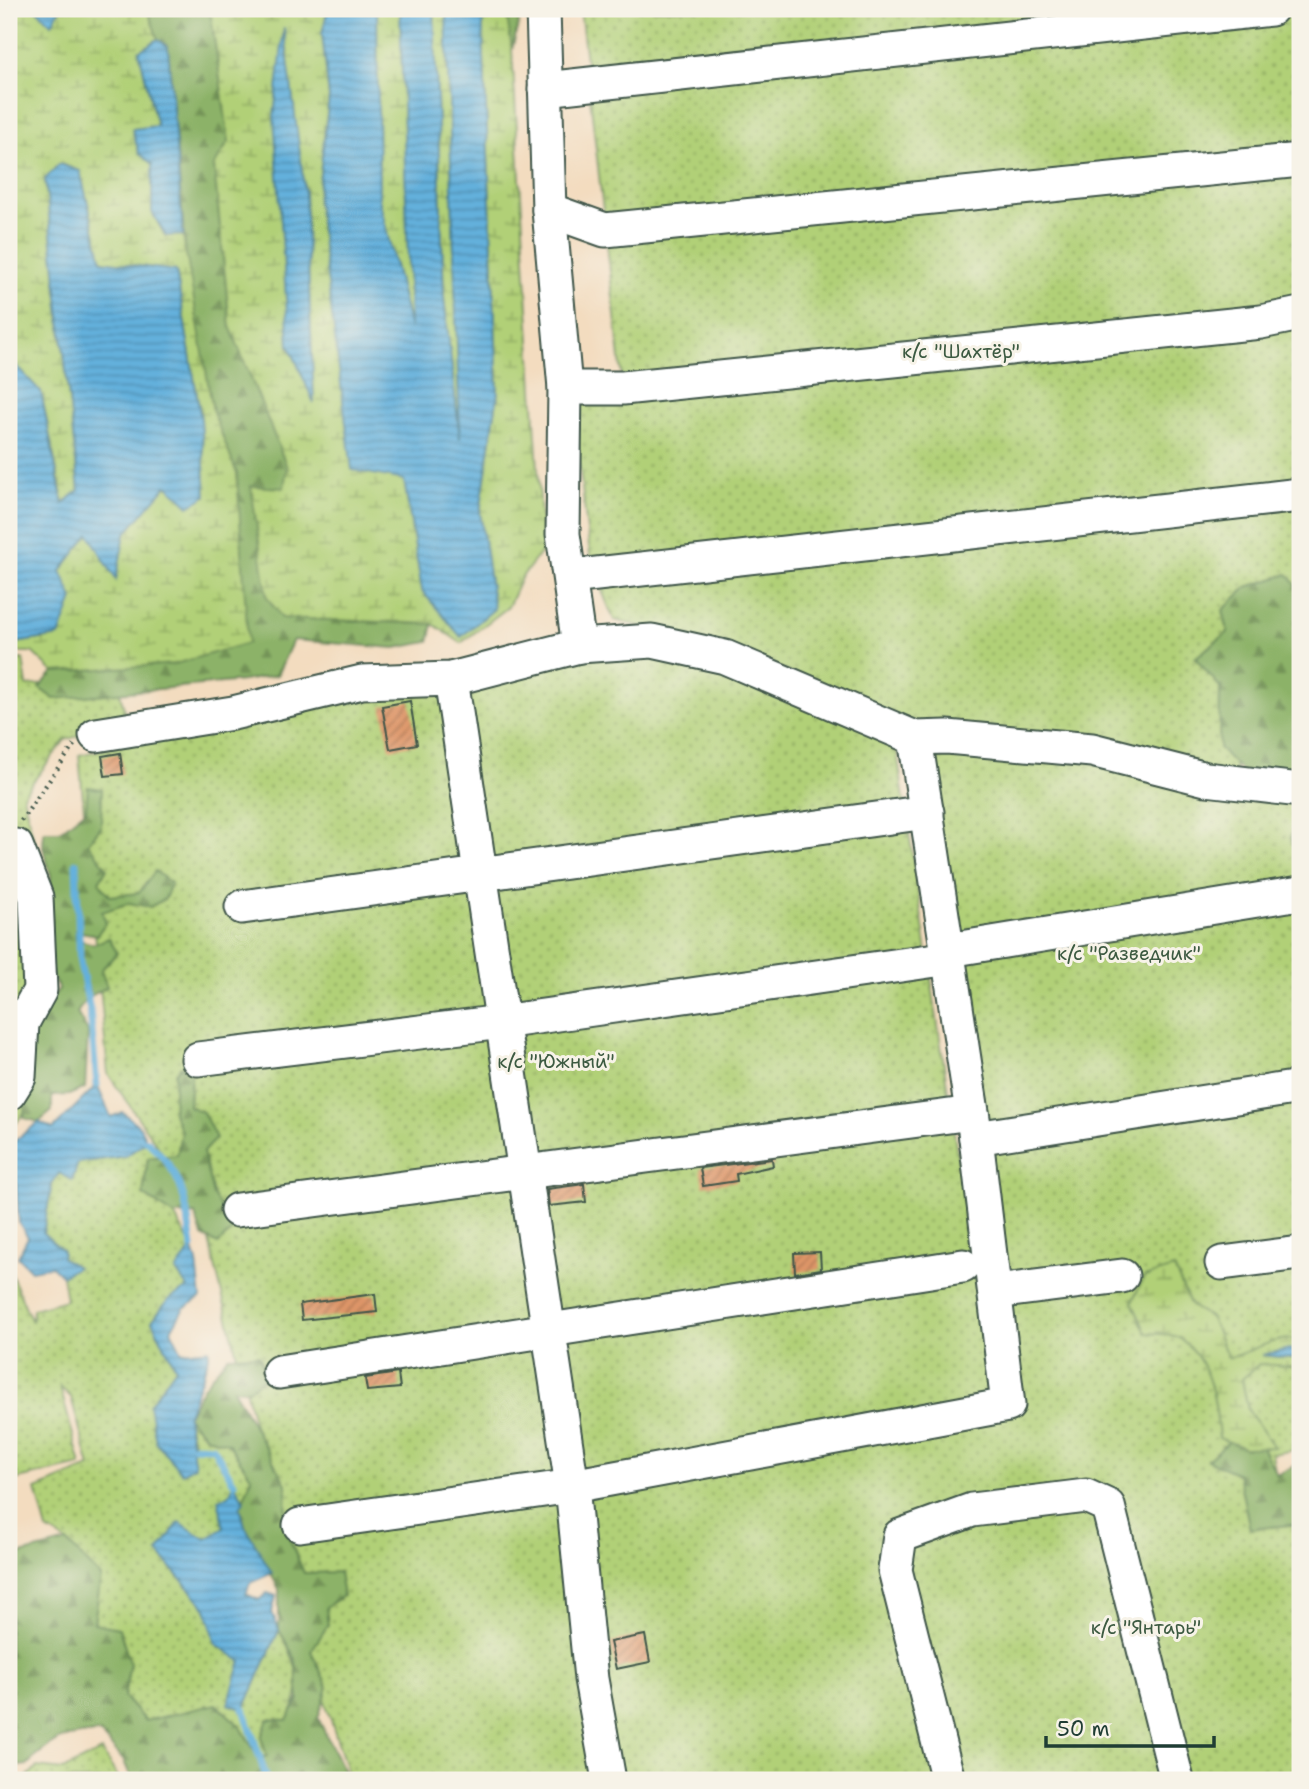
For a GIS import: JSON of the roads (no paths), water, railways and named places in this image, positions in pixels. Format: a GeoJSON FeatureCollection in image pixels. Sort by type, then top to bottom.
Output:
{"type":"FeatureCollection","features":[{"type":"Feature","properties":{"kind":"street"},"geometry":{"type":"LineString","coordinates":[[543,9],[549,210],[565,388],[564,534],[579,646]]}},
{"type":"Feature","properties":{"kind":"street"},"geometry":{"type":"LineString","coordinates":[[545,89],[1271,9]]}},
{"type":"Feature","properties":{"kind":"street"},"geometry":{"type":"LineString","coordinates":[[549,210],[605,230],[1300,160]]}},
{"type":"Feature","properties":{"kind":"street"},"geometry":{"type":"LineString","coordinates":[[565,388],[623,388],[1261,322],[1300,314]]}},
{"type":"Feature","properties":{"kind":"street"},"geometry":{"type":"LineString","coordinates":[[570,577],[1300,495]]}},
{"type":"Feature","properties":{"kind":"street"},"geometry":{"type":"LineString","coordinates":[[96,735],[233,713],[362,681],[451,679],[579,646],[652,641],[725,657],[915,738],[947,737],[1092,750],[1206,779],[1300,790]]}},
{"type":"Feature","properties":{"kind":"street"},"geometry":{"type":"LineString","coordinates":[[451,679],[572,1486],[591,1679],[609,1780]]}},
{"type":"Feature","properties":{"kind":"street"},"geometry":{"type":"LineString","coordinates":[[300,1525],[572,1486],[1008,1405],[974,1126],[950,954],[915,738]]}},
{"type":"Feature","properties":{"kind":"street"},"geometry":{"type":"LineString","coordinates":[[242,907],[927,812]]}},
{"type":"Feature","properties":{"kind":"street"},"geometry":{"type":"LineString","coordinates":[[9,1093],[19,1077],[15,1025],[40,990],[36,897],[13,846]]}},
{"type":"Feature","properties":{"kind":"street"},"geometry":{"type":"LineString","coordinates":[[198,1059],[502,1022],[950,954],[1300,894]]}},
{"type":"Feature","properties":{"kind":"street"},"geometry":{"type":"LineString","coordinates":[[237,1210],[525,1171],[974,1126],[1300,1087]]}},
{"type":"Feature","properties":{"kind":"street"},"geometry":{"type":"LineString","coordinates":[[1222,1263],[1300,1253]]}},
{"type":"Feature","properties":{"kind":"street"},"geometry":{"type":"LineString","coordinates":[[279,1372],[963,1266]]}},
{"type":"Feature","properties":{"kind":"street"},"geometry":{"type":"LineString","coordinates":[[996,1292],[1122,1276]]}},
{"type":"Feature","properties":{"kind":"street"},"geometry":{"type":"LineString","coordinates":[[948,1780],[895,1570],[900,1536],[972,1510],[1086,1496],[1108,1506],[1177,1780]]}},
{"type":"Feature","properties":{"kind":"water"},"geometry":{"type":"Polygon","coordinates":[[[36,9],[60,9],[52,24],[36,9]]]}},
{"type":"Feature","properties":{"kind":"water"},"geometry":{"type":"Polygon","coordinates":[[[328,9],[377,9],[379,199],[410,328],[400,9],[434,9],[444,298],[460,439],[446,9],[482,9],[498,393],[480,512],[494,609],[461,637],[422,591],[404,480],[352,470],[317,200],[329,97],[322,33],[328,9]]]}},
{"type":"Feature","properties":{"kind":"water"},"geometry":{"type":"Polygon","coordinates":[[[284,27],[305,194],[314,403],[289,345],[274,116],[284,27]]]}},
{"type":"Feature","properties":{"kind":"water"},"geometry":{"type":"Polygon","coordinates":[[[158,39],[168,47],[183,235],[166,236],[152,212],[152,164],[139,153],[132,129],[157,126],[139,51],[158,39]]]}},
{"type":"Feature","properties":{"kind":"water"},"geometry":{"type":"Polygon","coordinates":[[[59,164],[80,171],[102,261],[176,271],[201,419],[206,496],[189,506],[167,485],[125,534],[116,580],[89,534],[61,571],[73,599],[59,636],[9,644],[9,358],[41,392],[63,504],[79,490],[45,179],[59,164]]]}},
{"type":"Feature","properties":{"kind":"water"},"geometry":{"type":"Polygon","coordinates":[[[97,1085],[111,1117],[123,1112],[140,1127],[147,1141],[126,1156],[78,1163],[72,1181],[59,1173],[52,1184],[43,1233],[63,1251],[62,1258],[77,1267],[62,1276],[52,1266],[31,1270],[18,1257],[28,1237],[19,1223],[13,1142],[39,1122],[53,1129],[97,1085]]]}},
{"type":"Feature","properties":{"kind":"water"},"geometry":{"type":"Polygon","coordinates":[[[192,1247],[197,1262],[201,1298],[184,1308],[171,1330],[182,1352],[209,1349],[209,1357],[187,1417],[195,1466],[182,1473],[156,1442],[149,1405],[176,1368],[152,1321],[169,1299],[188,1288],[176,1271],[192,1247]]]}},
{"type":"Feature","properties":{"kind":"water"},"geometry":{"type":"Polygon","coordinates":[[[1289,1349],[1300,1352],[1300,1359],[1262,1355],[1289,1349]]]}},
{"type":"Feature","properties":{"kind":"water"},"geometry":{"type":"Polygon","coordinates":[[[234,1483],[244,1501],[240,1507],[245,1526],[272,1573],[250,1583],[246,1594],[259,1600],[267,1593],[276,1596],[272,1612],[279,1630],[244,1709],[228,1704],[241,1661],[216,1644],[206,1608],[158,1552],[179,1522],[206,1539],[224,1528],[218,1499],[229,1496],[234,1483]]]}},
{"type":"Feature","properties":{"kind":"waterway"},"geometry":{"type":"LineString","coordinates":[[76,863],[80,963],[90,1010],[97,1085]]}},
{"type":"Feature","properties":{"kind":"waterway"},"geometry":{"type":"LineString","coordinates":[[147,1141],[160,1153],[176,1177],[185,1201],[192,1247]]}},
{"type":"Feature","properties":{"kind":"waterway"},"geometry":{"type":"LineString","coordinates":[[194,1446],[213,1447],[234,1483]]}},
{"type":"Feature","properties":{"kind":"waterway"},"geometry":{"type":"LineString","coordinates":[[244,1709],[267,1780]]}},
{"type":"Feature","properties":{"kind":"park label","name":"к/с \"Шахтёр\""},"geometry":{"type":"Point","coordinates":[961,351]}},
{"type":"Feature","properties":{"kind":"park label","name":"к/с \"Разведчик\""},"geometry":{"type":"Point","coordinates":[1129,953]}},
{"type":"Feature","properties":{"kind":"park label","name":"к/с \"Южный\""},"geometry":{"type":"Point","coordinates":[556,1061]}},
{"type":"Feature","properties":{"kind":"park label","name":"к/с \"Янтарь\""},"geometry":{"type":"Point","coordinates":[1146,1627]}}]}
